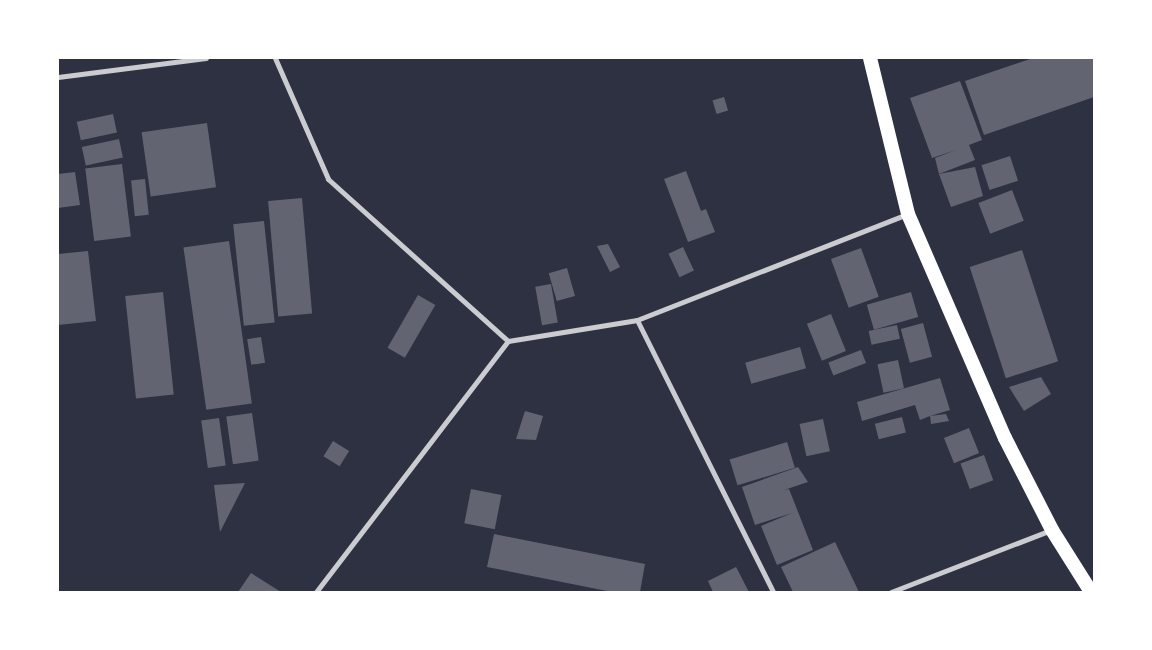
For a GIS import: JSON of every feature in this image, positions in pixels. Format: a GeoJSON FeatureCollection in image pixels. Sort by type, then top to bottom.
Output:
{"type":"FeatureCollection","features":[{"type":"Feature","properties":{"kind":"highway"},"geometry":{"type":"LineString","coordinates":[[870,58],[908,214],[1005,438],[1052,530],[1091,592]]}},
{"type":"Feature","properties":{"kind":"street"},"geometry":{"type":"LineString","coordinates":[[58,77],[206,58]]}},
{"type":"Feature","properties":{"kind":"street"},"geometry":{"type":"LineString","coordinates":[[275,58],[328,179],[508,341]]}},
{"type":"Feature","properties":{"kind":"street"},"geometry":{"type":"LineString","coordinates":[[316,592],[508,341],[637,320],[908,214]]}},
{"type":"Feature","properties":{"kind":"street"},"geometry":{"type":"LineString","coordinates":[[637,320],[773,592]]}},
{"type":"Feature","properties":{"kind":"street"},"geometry":{"type":"LineString","coordinates":[[891,592],[1052,530]]}},
{"type":"Feature","properties":{"kind":"building"},"geometry":{"type":"Polygon","coordinates":[[[1033,58],[1094,58],[1094,97],[984,135],[965,81],[1033,58]]]}},
{"type":"Feature","properties":{"kind":"building"},"geometry":{"type":"Polygon","coordinates":[[[960,81],[982,140],[969,145],[975,160],[939,174],[935,158],[956,150],[932,158],[910,98],[960,81]]]}},
{"type":"Feature","properties":{"kind":"building"},"geometry":{"type":"Polygon","coordinates":[[[724,97],[728,110],[717,114],[713,101],[724,97]]]}},
{"type":"Feature","properties":{"kind":"building"},"geometry":{"type":"Polygon","coordinates":[[[113,114],[117,133],[81,140],[77,122],[113,114]]]}},
{"type":"Feature","properties":{"kind":"building"},"geometry":{"type":"Polygon","coordinates":[[[207,123],[216,187],[151,197],[142,132],[207,123]]]}},
{"type":"Feature","properties":{"kind":"building"},"geometry":{"type":"Polygon","coordinates":[[[119,139],[123,158],[86,165],[82,147],[119,139]]]}},
{"type":"Feature","properties":{"kind":"building"},"geometry":{"type":"Polygon","coordinates":[[[1010,156],[1018,181],[990,190],[981,165],[1010,156]]]}},
{"type":"Feature","properties":{"kind":"building"},"geometry":{"type":"Polygon","coordinates":[[[122,164],[131,236],[94,241],[85,169],[122,164]]]}},
{"type":"Feature","properties":{"kind":"building"},"geometry":{"type":"Polygon","coordinates":[[[975,167],[983,196],[951,207],[939,174],[975,167]]]}},
{"type":"Feature","properties":{"kind":"building"},"geometry":{"type":"Polygon","coordinates":[[[686,171],[701,211],[706,209],[715,232],[688,242],[664,179],[686,171]]]}},
{"type":"Feature","properties":{"kind":"building"},"geometry":{"type":"Polygon","coordinates":[[[75,172],[80,205],[58,208],[58,174],[75,172]]]}},
{"type":"Feature","properties":{"kind":"building"},"geometry":{"type":"Polygon","coordinates":[[[145,179],[149,215],[135,216],[131,180],[145,179]]]}},
{"type":"Feature","properties":{"kind":"building"},"geometry":{"type":"Polygon","coordinates":[[[1012,190],[1024,221],[990,234],[978,203],[1012,190]]]}},
{"type":"Feature","properties":{"kind":"building"},"geometry":{"type":"Polygon","coordinates":[[[302,198],[312,314],[278,317],[268,201],[302,198]]]}},
{"type":"Feature","properties":{"kind":"building"},"geometry":{"type":"Polygon","coordinates":[[[264,221],[275,322],[244,326],[233,224],[264,221]]]}},
{"type":"Feature","properties":{"kind":"building"},"geometry":{"type":"Polygon","coordinates":[[[229,241],[252,403],[206,410],[183,247],[229,241]]]}},
{"type":"Feature","properties":{"kind":"building"},"geometry":{"type":"Polygon","coordinates":[[[608,244],[620,267],[610,272],[597,246],[608,244]]]}},
{"type":"Feature","properties":{"kind":"building"},"geometry":{"type":"Polygon","coordinates":[[[683,247],[694,271],[679,277],[668,254],[683,247]]]}},
{"type":"Feature","properties":{"kind":"building"},"geometry":{"type":"Polygon","coordinates":[[[861,248],[879,297],[849,308],[831,259],[861,248]]]}},
{"type":"Feature","properties":{"kind":"building"},"geometry":{"type":"Polygon","coordinates":[[[1022,250],[1058,361],[1006,378],[970,267],[1022,250]]]}},
{"type":"Feature","properties":{"kind":"building"},"geometry":{"type":"Polygon","coordinates":[[[88,251],[96,321],[58,325],[58,254],[88,251]]]}},
{"type":"Feature","properties":{"kind":"building"},"geometry":{"type":"Polygon","coordinates":[[[567,268],[575,296],[557,301],[549,273],[567,268]]]}},
{"type":"Feature","properties":{"kind":"building"},"geometry":{"type":"Polygon","coordinates":[[[551,284],[558,322],[542,325],[535,287],[551,284]]]}},
{"type":"Feature","properties":{"kind":"building"},"geometry":{"type":"Polygon","coordinates":[[[163,292],[174,394],[136,398],[125,296],[163,292]]]}},
{"type":"Feature","properties":{"kind":"building"},"geometry":{"type":"Polygon","coordinates":[[[911,292],[918,317],[874,330],[867,305],[911,292]]]}},
{"type":"Feature","properties":{"kind":"building"},"geometry":{"type":"Polygon","coordinates":[[[418,295],[435,305],[405,358],[388,348],[418,295]]]}},
{"type":"Feature","properties":{"kind":"building"},"geometry":{"type":"Polygon","coordinates":[[[831,314],[846,351],[822,361],[807,324],[831,314]]]}},
{"type":"Feature","properties":{"kind":"building"},"geometry":{"type":"Polygon","coordinates":[[[923,323],[932,357],[910,363],[901,329],[923,323]]]}},
{"type":"Feature","properties":{"kind":"building"},"geometry":{"type":"Polygon","coordinates":[[[897,325],[900,339],[872,345],[869,331],[897,325]]]}},
{"type":"Feature","properties":{"kind":"building"},"geometry":{"type":"Polygon","coordinates":[[[261,337],[265,363],[251,365],[247,339],[261,337]]]}},
{"type":"Feature","properties":{"kind":"building"},"geometry":{"type":"Polygon","coordinates":[[[800,347],[806,368],[751,384],[745,363],[800,347]]]}},
{"type":"Feature","properties":{"kind":"building"},"geometry":{"type":"Polygon","coordinates":[[[861,350],[866,363],[833,376],[828,363],[861,350]]]}},
{"type":"Feature","properties":{"kind":"building"},"geometry":{"type":"Polygon","coordinates":[[[898,360],[904,388],[883,393],[877,364],[898,360]]]}},
{"type":"Feature","properties":{"kind":"building"},"geometry":{"type":"Polygon","coordinates":[[[1041,377],[1051,394],[1024,411],[1009,387],[1041,377]]]}},
{"type":"Feature","properties":{"kind":"building"},"geometry":{"type":"Polygon","coordinates":[[[940,378],[950,410],[920,420],[915,405],[862,421],[857,402],[940,378]]]}},
{"type":"Feature","properties":{"kind":"building"},"geometry":{"type":"Polygon","coordinates":[[[525,411],[543,416],[536,440],[516,439],[525,411]]]}},
{"type":"Feature","properties":{"kind":"building"},"geometry":{"type":"Polygon","coordinates":[[[252,413],[259,461],[233,464],[226,417],[252,413]]]}},
{"type":"Feature","properties":{"kind":"building"},"geometry":{"type":"Polygon","coordinates":[[[946,414],[949,421],[931,424],[930,416],[946,414]]]}},
{"type":"Feature","properties":{"kind":"building"},"geometry":{"type":"Polygon","coordinates":[[[902,417],[906,433],[879,439],[875,424],[902,417]]]}},
{"type":"Feature","properties":{"kind":"building"},"geometry":{"type":"Polygon","coordinates":[[[219,418],[226,466],[208,468],[201,421],[219,418]]]}},
{"type":"Feature","properties":{"kind":"building"},"geometry":{"type":"Polygon","coordinates":[[[823,419],[830,451],[806,456],[800,424],[823,419]]]}},
{"type":"Feature","properties":{"kind":"building"},"geometry":{"type":"Polygon","coordinates":[[[969,428],[979,453],[954,463],[944,438],[969,428]]]}},
{"type":"Feature","properties":{"kind":"building"},"geometry":{"type":"Polygon","coordinates":[[[333,441],[349,451],[340,466],[323,456],[333,441]]]}},
{"type":"Feature","properties":{"kind":"building"},"geometry":{"type":"Polygon","coordinates":[[[787,442],[795,468],[738,485],[730,460],[787,442]]]}},
{"type":"Feature","properties":{"kind":"building"},"geometry":{"type":"Polygon","coordinates":[[[984,455],[993,480],[970,489],[961,464],[984,455]]]}},
{"type":"Feature","properties":{"kind":"building"},"geometry":{"type":"Polygon","coordinates":[[[798,467],[808,482],[784,490],[789,489],[813,550],[777,565],[761,526],[792,513],[755,525],[742,487],[798,467]]]}},
{"type":"Feature","properties":{"kind":"building"},"geometry":{"type":"Polygon","coordinates":[[[245,483],[220,532],[214,485],[245,483]]]}},
{"type":"Feature","properties":{"kind":"building"},"geometry":{"type":"Polygon","coordinates":[[[471,489],[501,495],[495,529],[464,523],[471,489]]]}},
{"type":"Feature","properties":{"kind":"building"},"geometry":{"type":"Polygon","coordinates":[[[494,534],[645,564],[640,592],[612,592],[487,567],[494,534]]]}},
{"type":"Feature","properties":{"kind":"building"},"geometry":{"type":"Polygon","coordinates":[[[835,542],[859,592],[793,592],[781,567],[835,542]]]}},
{"type":"Feature","properties":{"kind":"building"},"geometry":{"type":"Polygon","coordinates":[[[736,567],[749,592],[713,592],[708,581],[736,567]]]}},
{"type":"Feature","properties":{"kind":"building"},"geometry":{"type":"Polygon","coordinates":[[[251,573],[281,592],[238,592],[251,573]]]}}]}
